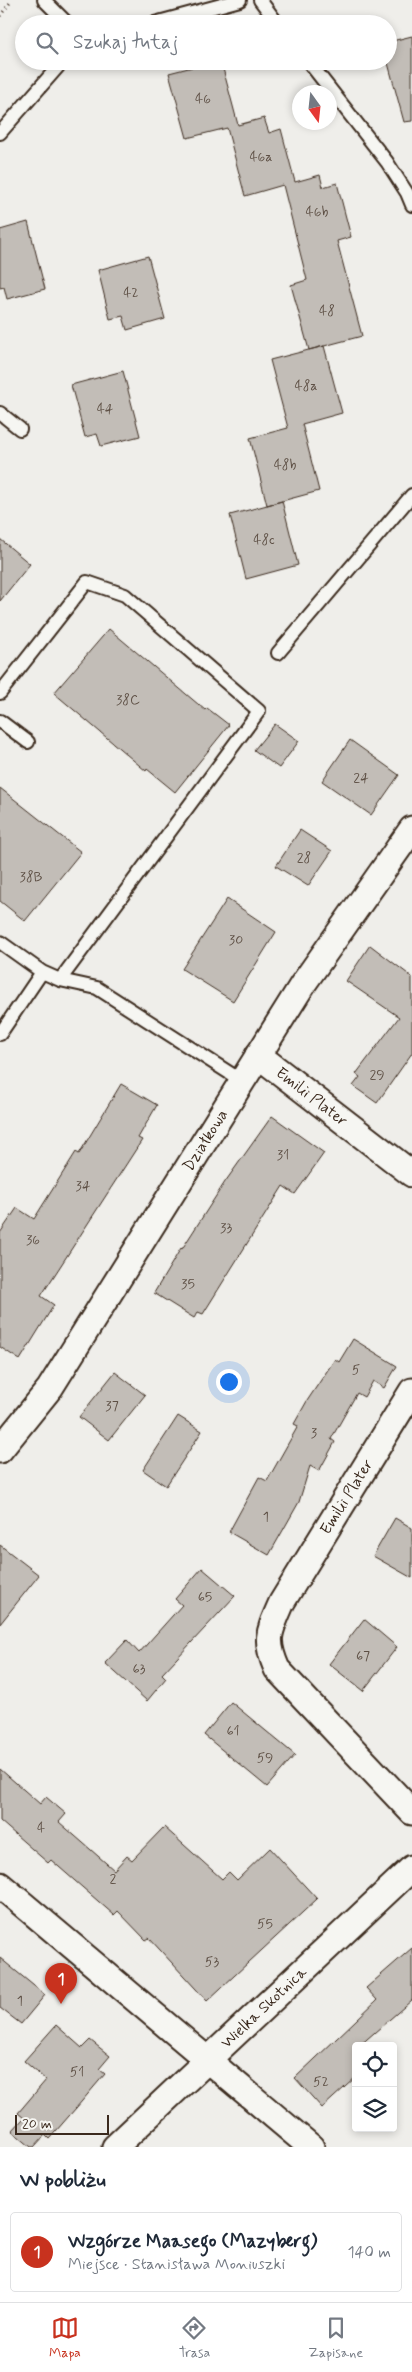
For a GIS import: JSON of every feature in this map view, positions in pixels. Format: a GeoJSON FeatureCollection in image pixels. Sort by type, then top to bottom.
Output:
{"type":"FeatureCollection","features":[{"type":"Feature","properties":{"kind":"street","name":"Działkowa"},"geometry":{"type":"LineString","coordinates":[[0,1450],[50,1388],[303,984],[412,829]]}},
{"type":"Feature","properties":{"kind":"street","name":"Emilii Plater"},"geometry":{"type":"LineString","coordinates":[[258,1055],[412,1174]]}},
{"type":"Feature","properties":{"kind":"street","name":"Emilii Plater"},"geometry":{"type":"LineString","coordinates":[[412,1391],[282,1602],[271,1628],[268,1649],[277,1669],[412,1812]]}},
{"type":"Feature","properties":{"kind":"street","name":"Wielka Skotnica"},"geometry":{"type":"LineString","coordinates":[[115,2147],[412,1868]]}},
{"type":"Feature","properties":{"kind":"street"},"geometry":{"type":"LineString","coordinates":[[0,1885],[311,2147]]}},
{"type":"Feature","properties":{"kind":"lane"},"geometry":{"type":"LineString","coordinates":[[44,0],[59,15]]}},
{"type":"Feature","properties":{"kind":"lane"},"geometry":{"type":"LineString","coordinates":[[184,15],[240,0]]}},
{"type":"Feature","properties":{"kind":"lane"},"geometry":{"type":"LineString","coordinates":[[260,0],[271,15]]}},
{"type":"Feature","properties":{"kind":"lane"},"geometry":{"type":"LineString","coordinates":[[0,133],[55,70]]}},
{"type":"Feature","properties":{"kind":"lane"},"geometry":{"type":"LineString","coordinates":[[315,70],[387,162],[407,193],[412,205]]}},
{"type":"Feature","properties":{"kind":"lane"},"geometry":{"type":"LineString","coordinates":[[0,413],[20,429]]}},
{"type":"Feature","properties":{"kind":"lane"},"geometry":{"type":"LineString","coordinates":[[278,653],[412,495]]}},
{"type":"Feature","properties":{"kind":"lane"},"geometry":{"type":"LineString","coordinates":[[0,693],[87,582],[125,595],[259,711],[60,980]]}},
{"type":"Feature","properties":{"kind":"lane"},"geometry":{"type":"LineString","coordinates":[[0,721],[28,742]]}},
{"type":"Feature","properties":{"kind":"lane"},"geometry":{"type":"LineString","coordinates":[[0,942],[42,972],[60,980],[97,988],[242,1081]]}},
{"type":"Feature","properties":{"kind":"lane"},"geometry":{"type":"LineString","coordinates":[[0,1034],[42,972]]}},
{"type":"Feature","properties":{"kind":"path"},"geometry":{"type":"LineString","coordinates":[[0,16],[12,0]]}},
{"type":"Feature","properties":{"kind":"building"},"geometry":{"type":"Polygon","coordinates":[[[412,36],[412,121],[404,122],[390,70],[397,70],[397,40],[412,36]]]}},
{"type":"Feature","properties":{"kind":"building"},"geometry":{"type":"Polygon","coordinates":[[[181,70],[223,70],[238,125],[264,118],[269,133],[281,129],[295,182],[320,175],[323,187],[337,183],[351,237],[337,241],[362,336],[309,350],[291,285],[307,280],[283,185],[245,196],[227,128],[187,138],[169,73],[181,70]]]}},
{"type":"Feature","properties":{"kind":"building"},"geometry":{"type":"Polygon","coordinates":[[[28,222],[45,289],[7,299],[4,287],[0,288],[0,230],[28,222]]]}},
{"type":"Feature","properties":{"kind":"building"},"geometry":{"type":"Polygon","coordinates":[[[148,256],[165,319],[127,330],[123,316],[110,319],[98,270],[148,256]]]}},
{"type":"Feature","properties":{"kind":"building"},"geometry":{"type":"Polygon","coordinates":[[[324,346],[342,413],[302,424],[319,491],[267,505],[250,438],[288,428],[270,360],[324,346]]]}},
{"type":"Feature","properties":{"kind":"building"},"geometry":{"type":"Polygon","coordinates":[[[123,371],[140,436],[101,446],[97,434],[85,437],[71,385],[123,371]]]}},
{"type":"Feature","properties":{"kind":"building"},"geometry":{"type":"Polygon","coordinates":[[[282,501],[298,565],[246,579],[230,515],[282,501]]]}},
{"type":"Feature","properties":{"kind":"building"},"geometry":{"type":"Polygon","coordinates":[[[0,539],[30,564],[0,601],[0,539]]]}},
{"type":"Feature","properties":{"kind":"building"},"geometry":{"type":"Polygon","coordinates":[[[109,629],[205,710],[207,708],[229,725],[175,792],[147,769],[146,771],[54,693],[109,629]]]}},
{"type":"Feature","properties":{"kind":"building"},"geometry":{"type":"Polygon","coordinates":[[[275,724],[299,741],[279,768],[254,750],[275,724]]]}},
{"type":"Feature","properties":{"kind":"building"},"geometry":{"type":"Polygon","coordinates":[[[350,740],[399,775],[371,815],[322,781],[350,740]]]}},
{"type":"Feature","properties":{"kind":"building"},"geometry":{"type":"Polygon","coordinates":[[[0,788],[81,852],[25,921],[0,901],[0,788]]]}},
{"type":"Feature","properties":{"kind":"building"},"geometry":{"type":"Polygon","coordinates":[[[300,830],[332,851],[308,886],[276,866],[300,830]]]}},
{"type":"Feature","properties":{"kind":"building"},"geometry":{"type":"Polygon","coordinates":[[[227,899],[276,932],[233,1001],[182,969],[227,899]]]}},
{"type":"Feature","properties":{"kind":"building"},"geometry":{"type":"Polygon","coordinates":[[[370,945],[412,977],[412,1053],[377,1103],[353,1086],[360,1077],[356,1074],[399,1017],[346,981],[370,945]]]}},
{"type":"Feature","properties":{"kind":"building"},"geometry":{"type":"Polygon","coordinates":[[[121,1084],[157,1105],[138,1138],[142,1140],[41,1296],[54,1305],[20,1360],[0,1347],[0,1233],[17,1208],[34,1219],[76,1152],[79,1154],[121,1084]]]}},
{"type":"Feature","properties":{"kind":"building"},"geometry":{"type":"Polygon","coordinates":[[[272,1116],[324,1153],[295,1194],[283,1186],[203,1314],[198,1312],[194,1318],[154,1293],[181,1248],[225,1182],[272,1116]]]}},
{"type":"Feature","properties":{"kind":"building"},"geometry":{"type":"Polygon","coordinates":[[[353,1339],[397,1366],[384,1388],[373,1381],[364,1397],[357,1393],[331,1439],[335,1442],[319,1471],[310,1466],[299,1502],[269,1555],[229,1532],[259,1477],[267,1481],[298,1426],[294,1424],[307,1401],[335,1359],[339,1362],[353,1339]]]}},
{"type":"Feature","properties":{"kind":"building"},"geometry":{"type":"Polygon","coordinates":[[[115,1372],[145,1395],[109,1440],[79,1417],[115,1372]]]}},
{"type":"Feature","properties":{"kind":"building"},"geometry":{"type":"Polygon","coordinates":[[[178,1416],[202,1431],[166,1486],[143,1470],[178,1416]]]}},
{"type":"Feature","properties":{"kind":"building"},"geometry":{"type":"Polygon","coordinates":[[[395,1518],[412,1528],[412,1578],[373,1556],[395,1518]]]}},
{"type":"Feature","properties":{"kind":"building"},"geometry":{"type":"Polygon","coordinates":[[[0,1545],[39,1575],[0,1624],[0,1545]]]}},
{"type":"Feature","properties":{"kind":"building"},"geometry":{"type":"Polygon","coordinates":[[[202,1568],[235,1596],[162,1674],[166,1678],[147,1701],[105,1663],[127,1640],[139,1653],[182,1605],[175,1599],[202,1568]]]}},
{"type":"Feature","properties":{"kind":"building"},"geometry":{"type":"Polygon","coordinates":[[[364,1619],[397,1647],[363,1691],[329,1664],[364,1619]]]}},
{"type":"Feature","properties":{"kind":"building"},"geometry":{"type":"Polygon","coordinates":[[[231,1702],[295,1755],[267,1787],[204,1735],[231,1702]]]}},
{"type":"Feature","properties":{"kind":"building"},"geometry":{"type":"Polygon","coordinates":[[[0,1769],[40,1804],[46,1797],[66,1814],[59,1822],[114,1870],[127,1856],[132,1860],[164,1827],[222,1879],[229,1872],[237,1880],[270,1848],[317,1899],[207,2001],[149,1938],[146,1940],[118,1911],[114,1915],[51,1860],[48,1863],[0,1821],[0,1769]]]}},
{"type":"Feature","properties":{"kind":"building"},"geometry":{"type":"Polygon","coordinates":[[[412,1948],[412,2000],[364,2042],[352,2042],[352,2081],[322,2108],[295,2078],[377,2000],[366,1988],[412,1948]]]}},
{"type":"Feature","properties":{"kind":"building"},"geometry":{"type":"Polygon","coordinates":[[[0,1958],[45,1995],[21,2024],[0,2008],[0,1958]]]}},
{"type":"Feature","properties":{"kind":"building"},"geometry":{"type":"Polygon","coordinates":[[[56,2025],[82,2048],[90,2040],[110,2056],[99,2069],[105,2074],[76,2108],[49,2139],[45,2135],[34,2147],[31,2147],[12,2131],[24,2118],[18,2113],[46,2080],[24,2061],[56,2025]]]}},
{"type":"Feature","properties":{"kind":"place","name":"Wzgórze Maasego (Mazyberg)"},"geometry":{"type":"Point","coordinates":[61,2004]}}]}
